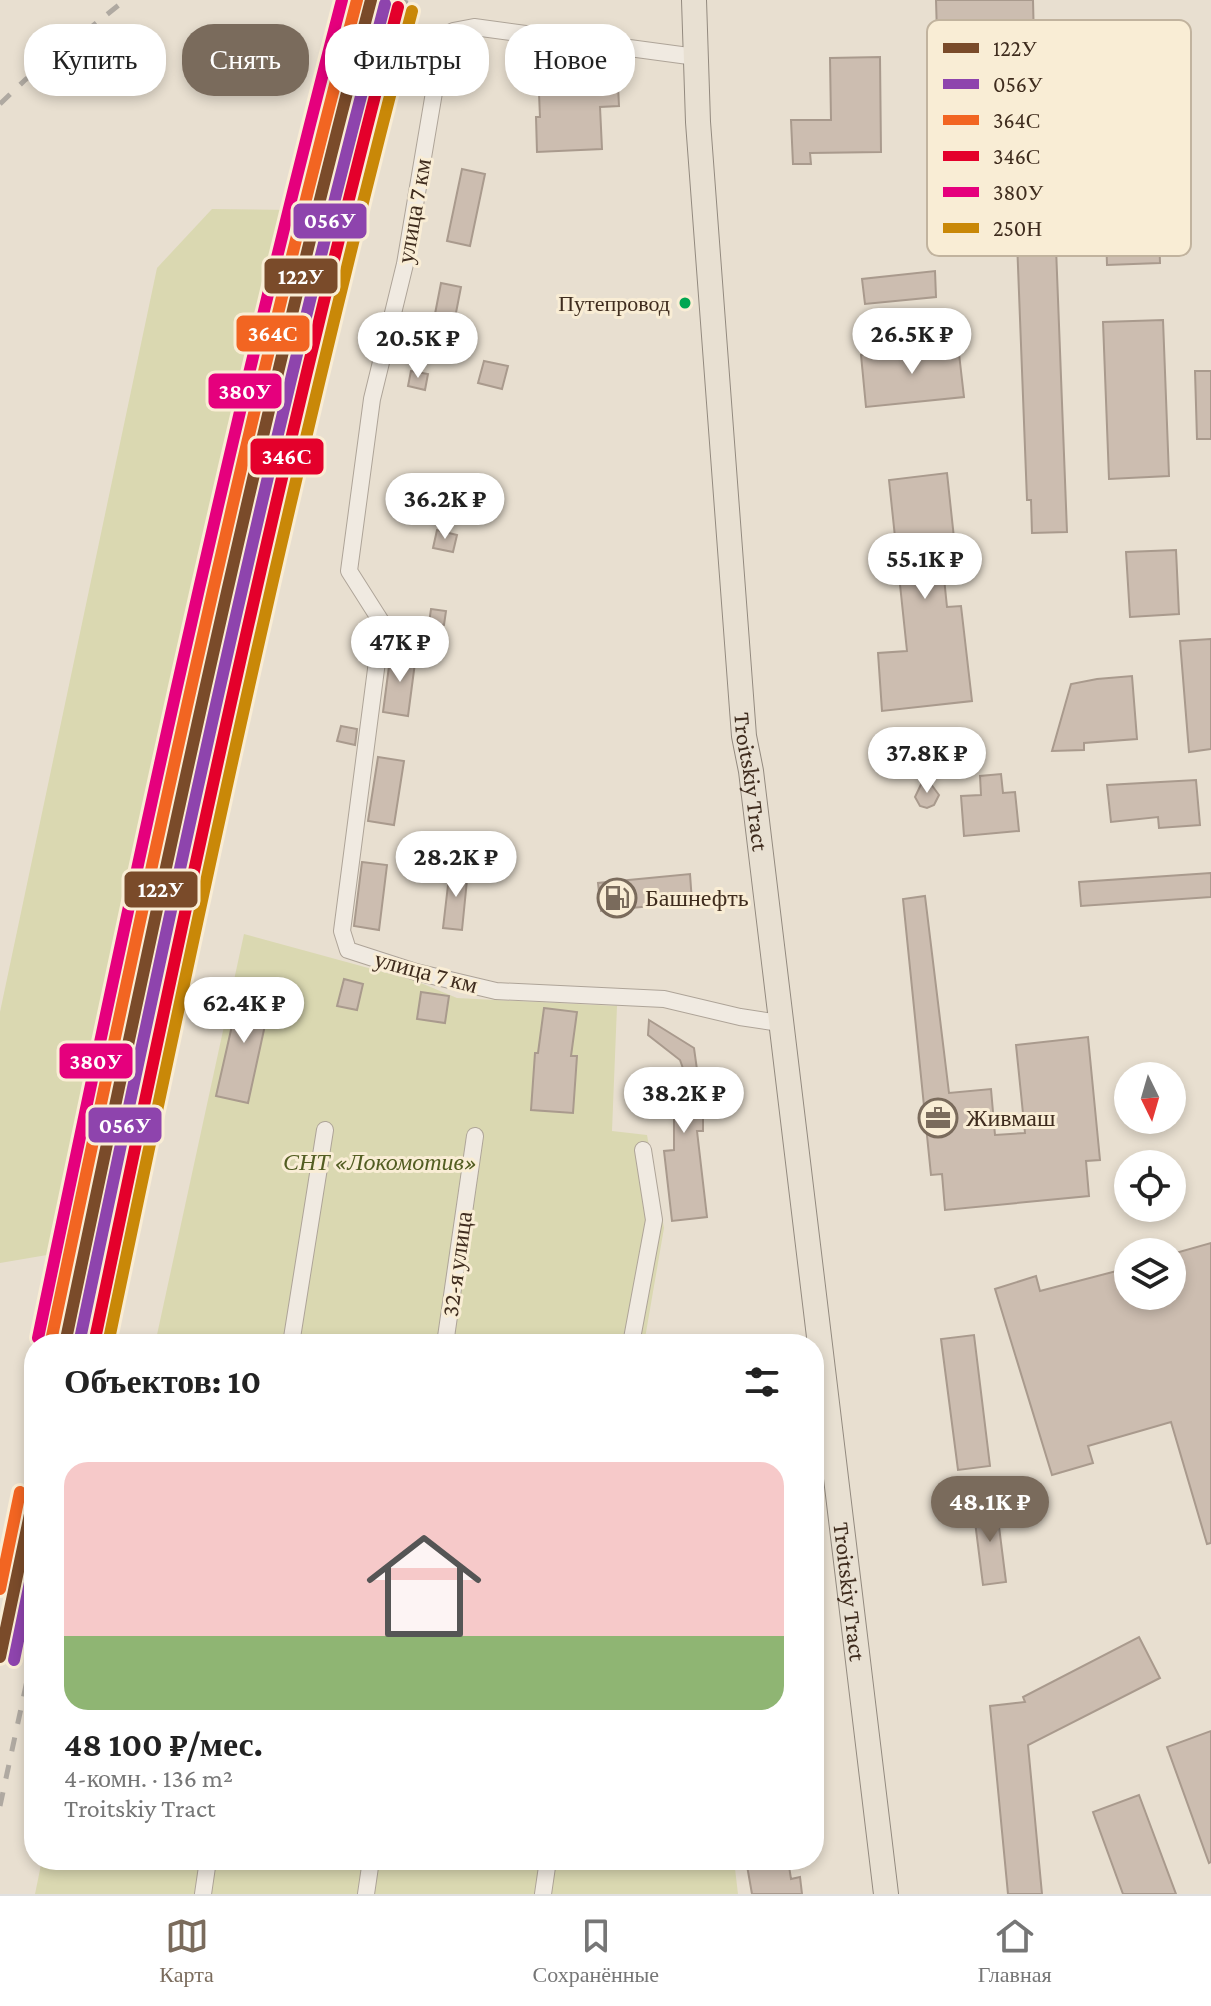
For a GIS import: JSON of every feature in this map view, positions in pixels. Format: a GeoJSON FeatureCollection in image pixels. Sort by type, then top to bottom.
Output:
{"type":"FeatureCollection","features":[{"type":"Feature","properties":{"kind":"main road","name":"Troitskiy Tract"},"geometry":{"type":"LineString","coordinates":[[694,0],[709,279],[743,720],[818,1334]]}},
{"type":"Feature","properties":{"kind":"main road","name":"Troitskiy Tract"},"geometry":{"type":"LineString","coordinates":[[824,1385],[886,1894]]}},
{"type":"Feature","properties":{"kind":"street","name":"улица 7 км"},"geometry":{"type":"LineString","coordinates":[[696,57],[474,27],[453,31],[441,51],[405,264],[372,399],[349,571],[382,623],[342,931],[348,950],[416,972],[496,991],[664,999],[780,1023]]}},
{"type":"Feature","properties":{"kind":"street"},"geometry":{"type":"LineString","coordinates":[[293,1334],[325,1130]]}},
{"type":"Feature","properties":{"kind":"street","name":"32-я улица"},"geometry":{"type":"LineString","coordinates":[[446,1334],[475,1136]]}},
{"type":"Feature","properties":{"kind":"street"},"geometry":{"type":"LineString","coordinates":[[633,1334],[654,1220],[643,1150]]}},
{"type":"Feature","properties":{"kind":"street"},"geometry":{"type":"LineString","coordinates":[[203,1894],[207,1870]]}},
{"type":"Feature","properties":{"kind":"street"},"geometry":{"type":"LineString","coordinates":[[366,1894],[370,1870]]}},
{"type":"Feature","properties":{"kind":"street"},"geometry":{"type":"LineString","coordinates":[[543,1894],[547,1870]]}},
{"type":"Feature","properties":{"kind":"green space"},"geometry":{"type":"Polygon","coordinates":[[[212,209],[294,210],[47,1255],[0,1263],[0,1012],[157,268],[212,209]]]}},
{"type":"Feature","properties":{"kind":"green space","name":"СНТ «Локомотив»"},"geometry":{"type":"Polygon","coordinates":[[[244,934],[416,981],[457,998],[617,1006],[612,1131],[647,1135],[664,1228],[646,1334],[157,1334],[244,934]]]}},
{"type":"Feature","properties":{"kind":"green space"},"geometry":{"type":"Polygon","coordinates":[[[40,1870],[735,1870],[738,1894],[35,1894],[40,1870]]]}},
{"type":"Feature","properties":{"kind":"building"},"geometry":{"type":"Polygon","coordinates":[[[936,0],[1033,0],[1033,20],[937,20],[936,0]]]}},
{"type":"Feature","properties":{"kind":"building"},"geometry":{"type":"Polygon","coordinates":[[[880,57],[881,152],[810,153],[811,164],[793,164],[791,120],[831,120],[830,58],[880,57]]]}},
{"type":"Feature","properties":{"kind":"building"},"geometry":{"type":"Polygon","coordinates":[[[539,96],[618,96],[619,106],[600,107],[602,149],[537,152],[536,117],[540,117],[539,96]]]}},
{"type":"Feature","properties":{"kind":"building"},"geometry":{"type":"Polygon","coordinates":[[[462,169],[485,174],[470,246],[447,241],[462,169]]]}},
{"type":"Feature","properties":{"kind":"building"},"geometry":{"type":"Polygon","coordinates":[[[1018,256],[1056,256],[1067,532],[1032,533],[1031,500],[1027,500],[1018,256]]]}},
{"type":"Feature","properties":{"kind":"building"},"geometry":{"type":"Polygon","coordinates":[[[1107,256],[1160,256],[1160,263],[1107,265],[1107,256]]]}},
{"type":"Feature","properties":{"kind":"building"},"geometry":{"type":"Polygon","coordinates":[[[935,271],[936,297],[865,304],[862,279],[935,271]]]}},
{"type":"Feature","properties":{"kind":"building"},"geometry":{"type":"Polygon","coordinates":[[[441,283],[461,287],[447,359],[427,355],[441,283]]]}},
{"type":"Feature","properties":{"kind":"building"},"geometry":{"type":"Polygon","coordinates":[[[1163,320],[1169,476],[1109,479],[1103,322],[1163,320]]]}},
{"type":"Feature","properties":{"kind":"building"},"geometry":{"type":"Polygon","coordinates":[[[958,345],[964,397],[866,407],[861,355],[958,345]]]}},
{"type":"Feature","properties":{"kind":"building"},"geometry":{"type":"Polygon","coordinates":[[[484,361],[508,366],[502,389],[478,383],[484,361]]]}},
{"type":"Feature","properties":{"kind":"building"},"geometry":{"type":"Polygon","coordinates":[[[411,371],[428,374],[425,390],[408,386],[411,371]]]}},
{"type":"Feature","properties":{"kind":"building"},"geometry":{"type":"Polygon","coordinates":[[[1195,371],[1211,371],[1211,439],[1197,439],[1195,371]]]}},
{"type":"Feature","properties":{"kind":"building"},"geometry":{"type":"Polygon","coordinates":[[[947,473],[957,566],[943,568],[947,607],[961,606],[972,701],[882,711],[878,653],[907,651],[889,480],[947,473]]]}},
{"type":"Feature","properties":{"kind":"building"},"geometry":{"type":"Polygon","coordinates":[[[403,484],[425,491],[421,505],[398,498],[403,484]]]}},
{"type":"Feature","properties":{"kind":"building"},"geometry":{"type":"Polygon","coordinates":[[[437,530],[457,535],[453,552],[433,548],[437,530]]]}},
{"type":"Feature","properties":{"kind":"building"},"geometry":{"type":"Polygon","coordinates":[[[1176,550],[1179,614],[1130,617],[1126,552],[1176,550]]]}},
{"type":"Feature","properties":{"kind":"building"},"geometry":{"type":"Polygon","coordinates":[[[431,609],[446,611],[444,625],[429,623],[431,609]]]}},
{"type":"Feature","properties":{"kind":"building"},"geometry":{"type":"Polygon","coordinates":[[[1211,639],[1211,749],[1189,752],[1180,641],[1211,639]]]}},
{"type":"Feature","properties":{"kind":"building"},"geometry":{"type":"Polygon","coordinates":[[[391,651],[416,655],[408,716],[383,712],[391,651]]]}},
{"type":"Feature","properties":{"kind":"building"},"geometry":{"type":"Polygon","coordinates":[[[1132,676],[1137,739],[1084,743],[1084,750],[1052,751],[1071,684],[1132,676]]]}},
{"type":"Feature","properties":{"kind":"building"},"geometry":{"type":"Polygon","coordinates":[[[341,726],[357,729],[355,745],[337,741],[341,726]]]}},
{"type":"Feature","properties":{"kind":"building"},"geometry":{"type":"Polygon","coordinates":[[[935,746],[936,768],[901,770],[899,749],[935,746]]]}},
{"type":"Feature","properties":{"kind":"building"},"geometry":{"type":"Polygon","coordinates":[[[378,757],[404,761],[394,825],[368,821],[378,757]]]}},
{"type":"Feature","properties":{"kind":"building"},"geometry":{"type":"Polygon","coordinates":[[[1001,774],[1003,793],[1015,792],[1019,831],[964,836],[961,796],[981,795],[980,776],[1001,774]]]}},
{"type":"Feature","properties":{"kind":"building"},"geometry":{"type":"Polygon","coordinates":[[[925,776],[939,795],[934,805],[927,808],[920,806],[915,797],[925,776]]]}},
{"type":"Feature","properties":{"kind":"building"},"geometry":{"type":"Polygon","coordinates":[[[1196,780],[1200,825],[1159,828],[1158,817],[1111,822],[1107,785],[1196,780]]]}},
{"type":"Feature","properties":{"kind":"building"},"geometry":{"type":"Polygon","coordinates":[[[362,862],[387,865],[379,930],[354,926],[362,862]]]}},
{"type":"Feature","properties":{"kind":"building"},"geometry":{"type":"Polygon","coordinates":[[[450,868],[468,870],[462,930],[443,928],[450,868]]]}},
{"type":"Feature","properties":{"kind":"building"},"geometry":{"type":"Polygon","coordinates":[[[1211,873],[1211,897],[1081,906],[1079,882],[1211,873]]]}},
{"type":"Feature","properties":{"kind":"building"},"geometry":{"type":"Polygon","coordinates":[[[690,874],[692,902],[601,911],[598,883],[690,874]]]}},
{"type":"Feature","properties":{"kind":"building"},"geometry":{"type":"Polygon","coordinates":[[[925,896],[949,1093],[991,1089],[995,1135],[1025,1133],[1016,1045],[1088,1037],[1100,1160],[1086,1161],[1089,1196],[945,1210],[942,1174],[931,1175],[903,899],[925,896]]]}},
{"type":"Feature","properties":{"kind":"building"},"geometry":{"type":"Polygon","coordinates":[[[344,979],[363,984],[357,1010],[337,1006],[344,979]]]}},
{"type":"Feature","properties":{"kind":"building"},"geometry":{"type":"Polygon","coordinates":[[[241,986],[272,993],[248,1103],[216,1096],[241,986]]]}},
{"type":"Feature","properties":{"kind":"building"},"geometry":{"type":"Polygon","coordinates":[[[421,992],[449,996],[445,1023],[417,1019],[421,992]]]}},
{"type":"Feature","properties":{"kind":"building"},"geometry":{"type":"Polygon","coordinates":[[[544,1008],[577,1012],[571,1056],[577,1056],[573,1113],[531,1110],[535,1053],[538,1053],[544,1008]]]}},
{"type":"Feature","properties":{"kind":"building"},"geometry":{"type":"Polygon","coordinates":[[[649,1020],[694,1048],[700,1091],[703,1091],[703,1131],[697,1131],[707,1217],[672,1221],[664,1151],[674,1150],[674,1091],[691,1091],[680,1060],[648,1035],[649,1020]]]}},
{"type":"Feature","properties":{"kind":"building"},"geometry":{"type":"Polygon","coordinates":[[[1211,1243],[1211,1543],[1207,1544],[1171,1422],[1088,1446],[1093,1463],[1052,1475],[995,1289],[1036,1276],[1040,1291],[1114,1272],[1114,1310],[1186,1310],[1186,1250],[1211,1243]]]}},
{"type":"Feature","properties":{"kind":"building"},"geometry":{"type":"Polygon","coordinates":[[[974,1335],[990,1466],[958,1470],[941,1339],[974,1335]]]}},
{"type":"Feature","properties":{"kind":"building"},"geometry":{"type":"Polygon","coordinates":[[[996,1503],[1006,1582],[983,1585],[973,1506],[996,1503]]]}},
{"type":"Feature","properties":{"kind":"building"},"geometry":{"type":"Polygon","coordinates":[[[1139,1637],[1160,1678],[1028,1745],[1042,1894],[1008,1894],[990,1706],[1025,1702],[1023,1697],[1139,1637]]]}},
{"type":"Feature","properties":{"kind":"building"},"geometry":{"type":"Polygon","coordinates":[[[1211,1731],[1211,1862],[1209,1863],[1167,1747],[1211,1731]]]}},
{"type":"Feature","properties":{"kind":"building"},"geometry":{"type":"Polygon","coordinates":[[[1139,1795],[1176,1894],[1123,1894],[1093,1812],[1139,1795]]]}},
{"type":"Feature","properties":{"kind":"building"},"geometry":{"type":"Polygon","coordinates":[[[748,1870],[790,1870],[791,1879],[800,1877],[802,1894],[752,1894],[748,1870]]]}},
{"type":"Feature","properties":{"kind":"railway"},"geometry":{"type":"LineString","coordinates":[[0,104],[25,80],[125,0]]}},
{"type":"Feature","properties":{"kind":"railway"},"geometry":{"type":"LineString","coordinates":[[101,1334],[261,586],[333,266],[406,0]]}},
{"type":"Feature","properties":{"kind":"railway"},"geometry":{"type":"LineString","coordinates":[[0,1806],[24,1694]]}},
{"type":"Feature","properties":{"kind":"transit line","name":"380У"},"geometry":{"type":"LineString","coordinates":[[39,1334],[144,835],[219,500],[342,0]]}},
{"type":"Feature","properties":{"kind":"transit line","name":"364С"},"geometry":{"type":"LineString","coordinates":[[52,1334],[158,836],[234,501],[357,0]]}},
{"type":"Feature","properties":{"kind":"transit line","name":"122У"},"geometry":{"type":"LineString","coordinates":[[67,1334],[172,838],[248,502],[371,0]]}},
{"type":"Feature","properties":{"kind":"transit line","name":"056У"},"geometry":{"type":"LineString","coordinates":[[81,1334],[186,840],[262,504],[385,4]]}},
{"type":"Feature","properties":{"kind":"transit line","name":"346С"},"geometry":{"type":"LineString","coordinates":[[96,1334],[200,841],[275,506],[398,7]]}},
{"type":"Feature","properties":{"kind":"transit line","name":"250Н"},"geometry":{"type":"LineString","coordinates":[[110,1334],[214,843],[289,509],[412,11]]}},
{"type":"Feature","properties":{"kind":"transit line","name":"364С"},"geometry":{"type":"LineString","coordinates":[[0,1589],[20,1492]]}},
{"type":"Feature","properties":{"kind":"transit line","name":"122У"},"geometry":{"type":"LineString","coordinates":[[0,1657],[24,1543]]}},
{"type":"Feature","properties":{"kind":"transit line","name":"056У"},"geometry":{"type":"LineString","coordinates":[[14,1660],[24,1612]]}},
{"type":"Feature","properties":{"kind":"place","name":"Путепровод"},"geometry":{"type":"Point","coordinates":[685,303]}},
{"type":"Feature","properties":{"kind":"place","name":"Башнефть"},"geometry":{"type":"Point","coordinates":[617,898]}},
{"type":"Feature","properties":{"kind":"place","name":"Живмаш"},"geometry":{"type":"Point","coordinates":[938,1118]}}]}
